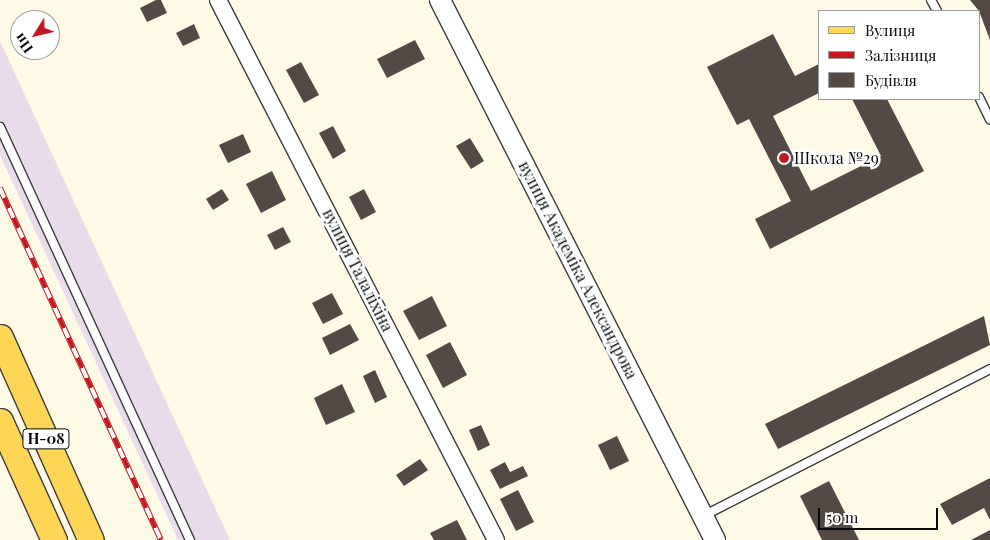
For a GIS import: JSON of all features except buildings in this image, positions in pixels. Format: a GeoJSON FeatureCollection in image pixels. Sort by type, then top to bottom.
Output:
{"type":"FeatureCollection","features":[{"type":"Feature","properties":{"kind":"main road","name":"Н-08"},"geometry":{"type":"LineString","coordinates":[[0,337],[91,540]]}},
{"type":"Feature","properties":{"kind":"main road","name":"Н-08"},"geometry":{"type":"LineString","coordinates":[[0,421],[54,540]]}},
{"type":"Feature","properties":{"kind":"street","name":"вулиця Талаліхіна"},"geometry":{"type":"LineString","coordinates":[[218,0],[496,540]]}},
{"type":"Feature","properties":{"kind":"street","name":"вулиця Академіка Александрова"},"geometry":{"type":"LineString","coordinates":[[440,0],[715,540]]}},
{"type":"Feature","properties":{"kind":"lane"},"geometry":{"type":"LineString","coordinates":[[980,99],[990,120]]}},
{"type":"Feature","properties":{"kind":"lane"},"geometry":{"type":"LineString","coordinates":[[0,127],[190,540]]}},
{"type":"Feature","properties":{"kind":"lane"},"geometry":{"type":"LineString","coordinates":[[703,516],[990,369]]}},
{"type":"Feature","properties":{"kind":"shaded area"},"geometry":{"type":"Polygon","coordinates":[[[0,41],[230,540],[178,540],[0,155],[0,41]]]}},
{"type":"Feature","properties":{"kind":"railway"},"geometry":{"type":"LineString","coordinates":[[0,188],[161,540]]}},
{"type":"Feature","properties":{"kind":"place","name":"Школа №29"},"geometry":{"type":"Point","coordinates":[784,158]}}]}
